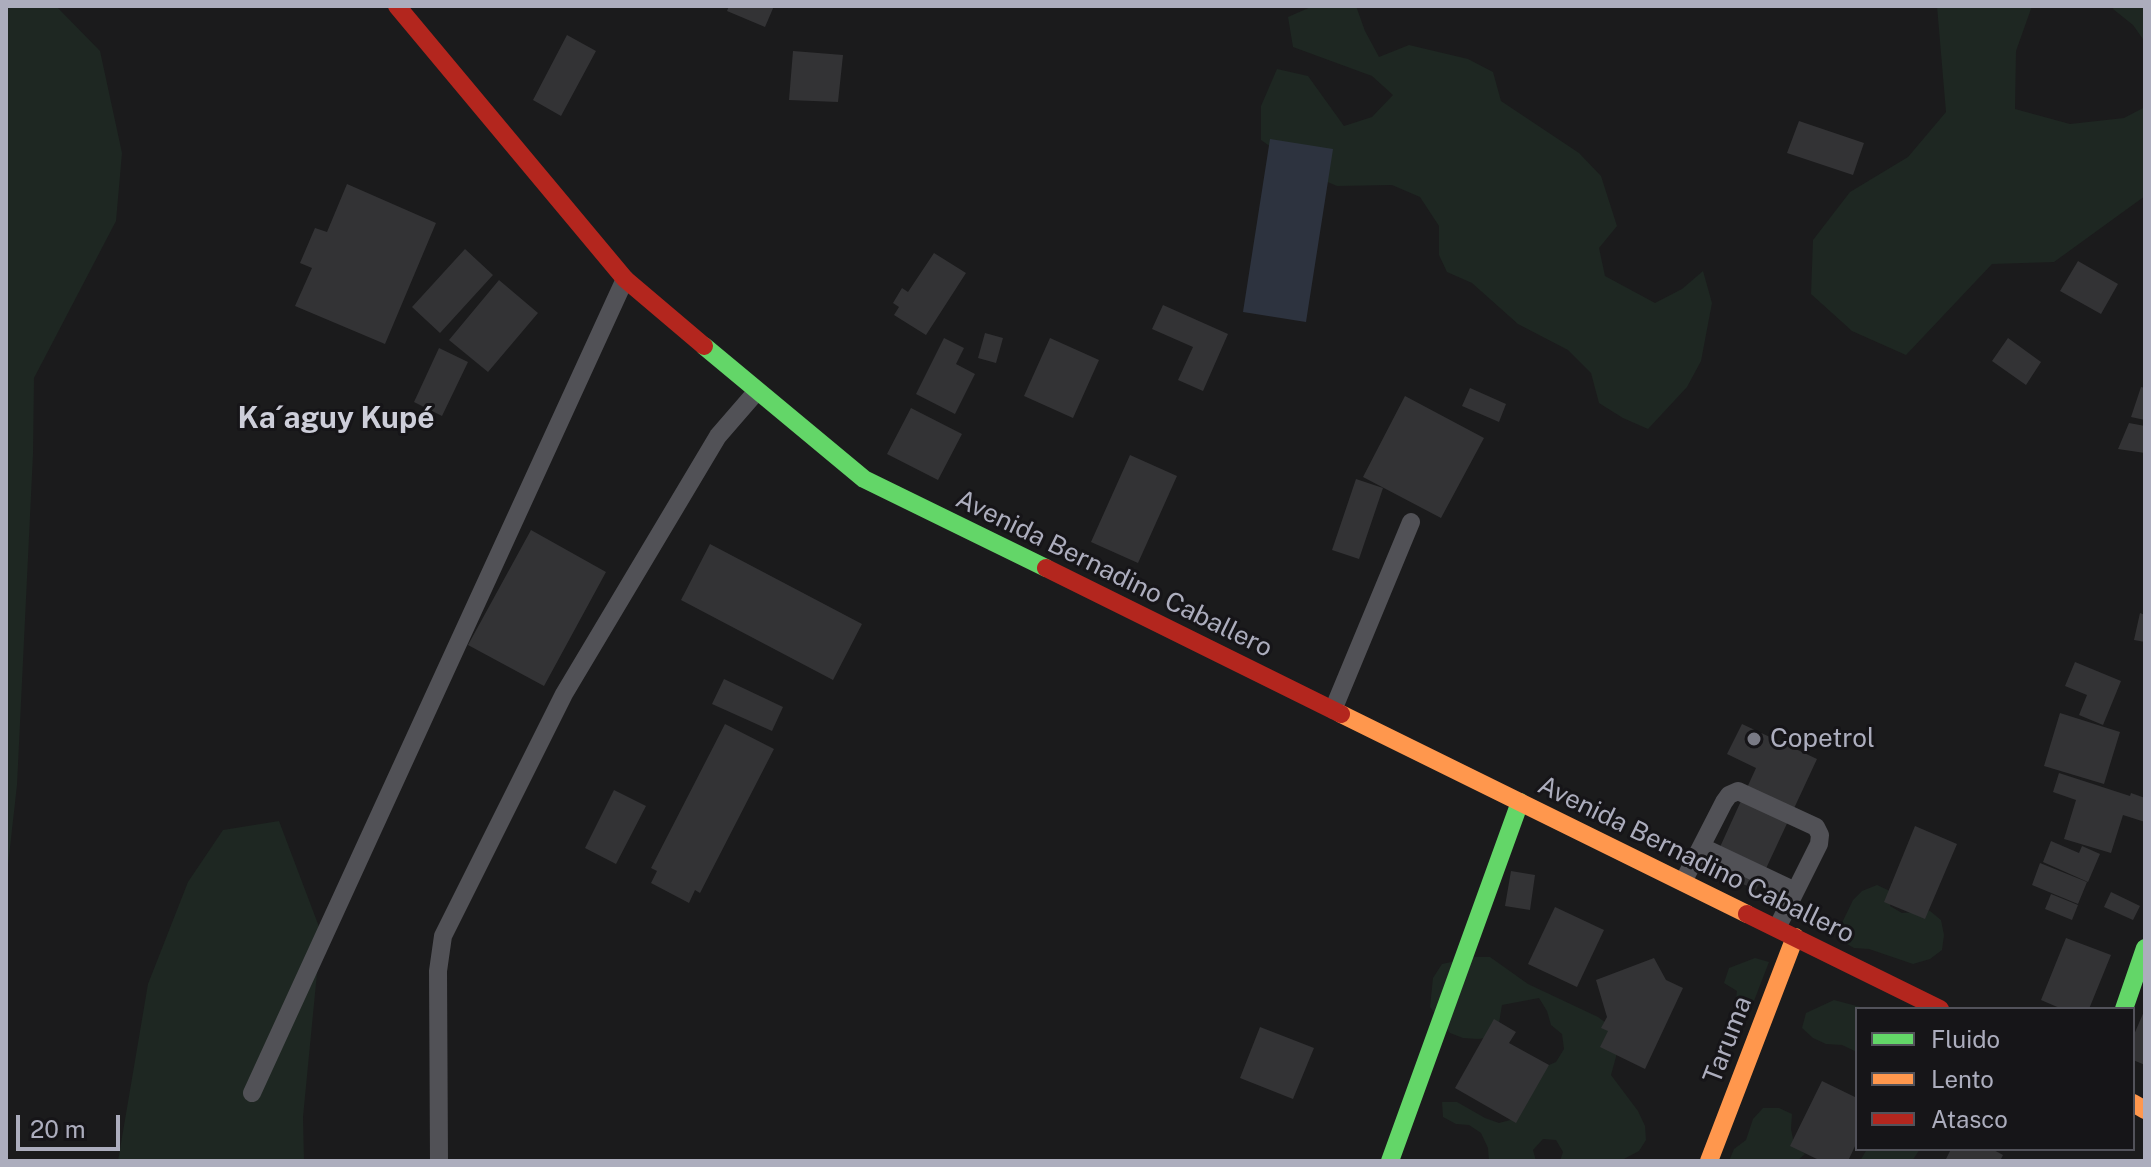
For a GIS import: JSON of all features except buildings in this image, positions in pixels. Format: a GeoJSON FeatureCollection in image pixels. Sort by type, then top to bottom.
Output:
{"type":"FeatureCollection","features":[{"type":"Feature","properties":{"kind":"main road","name":"Avenida Bernadino Caballero"},"geometry":{"type":"LineString","coordinates":[[397,6],[625,279],[864,479],[1936,1007]]}},
{"type":"Feature","properties":{"kind":"main road"},"geometry":{"type":"LineString","coordinates":[[1390,1161],[1520,802]]}},
{"type":"Feature","properties":{"kind":"main road","name":"Taruma"},"geometry":{"type":"LineString","coordinates":[[1709,1161],[1795,937]]}},
{"type":"Feature","properties":{"kind":"main road"},"geometry":{"type":"LineString","coordinates":[[2125,1007],[2145,948]]}},
{"type":"Feature","properties":{"kind":"lane"},"geometry":{"type":"LineString","coordinates":[[252,1093],[625,279]]}},
{"type":"Feature","properties":{"kind":"lane"},"geometry":{"type":"LineString","coordinates":[[439,1161],[438,971],[443,936],[564,694],[718,436],[757,391]]}},
{"type":"Feature","properties":{"kind":"lane"},"geometry":{"type":"LineString","coordinates":[[1333,710],[1411,522]]}},
{"type":"Feature","properties":{"kind":"lane"},"geometry":{"type":"LineString","coordinates":[[1683,882],[1724,802],[1729,795],[1738,791],[1816,827],[1820,835],[1819,844],[1777,928]]}},
{"type":"Feature","properties":{"kind":"lane"},"geometry":{"type":"LineString","coordinates":[[1702,847],[1795,891]]}},
{"type":"Feature","properties":{"kind":"shaded area"},"geometry":{"type":"Polygon","coordinates":[[[6,6],[56,6],[100,51],[122,153],[116,221],[34,378],[17,785],[6,883],[6,6]]]}},
{"type":"Feature","properties":{"kind":"shaded area"},"geometry":{"type":"Polygon","coordinates":[[[1313,6],[1356,6],[1379,57],[1409,45],[1468,59],[1493,72],[1501,101],[1579,153],[1601,176],[1617,226],[1599,248],[1605,276],[1655,303],[1682,289],[1703,271],[1712,303],[1701,361],[1687,387],[1648,429],[1599,403],[1591,373],[1568,350],[1518,324],[1472,283],[1447,272],[1439,255],[1439,226],[1420,197],[1392,185],[1337,186],[1311,175],[1261,140],[1261,106],[1277,69],[1308,76],[1344,126],[1372,117],[1393,95],[1372,76],[1293,47],[1288,17],[1313,6]]]}},
{"type":"Feature","properties":{"kind":"shaded area"},"geometry":{"type":"Polygon","coordinates":[[[1937,6],[2032,6],[2016,51],[2015,109],[2070,124],[2124,118],[2145,107],[2145,196],[2054,262],[1992,264],[1906,355],[1852,331],[1811,294],[1813,240],[1850,192],[1908,157],[1946,112],[1937,6]]]}},
{"type":"Feature","properties":{"kind":"shaded area"},"geometry":{"type":"Polygon","coordinates":[[[2114,6],[2145,6],[2145,42],[2133,25],[2113,9],[2114,6]]]}},
{"type":"Feature","properties":{"kind":"shaded area"},"geometry":{"type":"Polygon","coordinates":[[[279,821],[321,932],[303,1117],[304,1161],[118,1161],[148,984],[188,882],[223,830],[279,821]]]}},
{"type":"Feature","properties":{"kind":"shaded area"},"geometry":{"type":"Polygon","coordinates":[[[1877,885],[1890,891],[1890,906],[1902,913],[1930,911],[1941,920],[1944,935],[1942,950],[1930,959],[1913,964],[1869,949],[1854,948],[1840,940],[1841,925],[1853,900],[1862,891],[1877,885]]]}},
{"type":"Feature","properties":{"kind":"shaded area"},"geometry":{"type":"Polygon","coordinates":[[[1490,957],[1528,984],[1598,1017],[1622,1035],[1611,1075],[1638,1111],[1645,1126],[1646,1140],[1639,1151],[1620,1161],[1560,1161],[1563,1152],[1556,1140],[1543,1139],[1533,1150],[1536,1161],[1489,1161],[1488,1148],[1481,1133],[1469,1125],[1456,1124],[1443,1117],[1442,1102],[1457,1102],[1499,1123],[1514,1119],[1542,1068],[1556,1062],[1564,1049],[1562,1034],[1551,1025],[1539,998],[1502,1005],[1493,1037],[1463,1038],[1450,1033],[1430,1007],[1433,978],[1442,964],[1490,957]]]}},
{"type":"Feature","properties":{"kind":"shaded area"},"geometry":{"type":"Polygon","coordinates":[[[1755,958],[1769,962],[1749,1014],[1735,1008],[1737,991],[1724,983],[1729,968],[1755,958]]]}},
{"type":"Feature","properties":{"kind":"shaded area"},"geometry":{"type":"Polygon","coordinates":[[[1834,1000],[1860,1007],[1855,1007],[1855,1051],[1813,1038],[1802,1028],[1806,1013],[1834,1000]]]}},
{"type":"Feature","properties":{"kind":"shaded area"},"geometry":{"type":"Polygon","coordinates":[[[1763,1108],[1779,1108],[1792,1114],[1794,1144],[1805,1154],[1797,1161],[1729,1161],[1734,1149],[1746,1140],[1753,1119],[1763,1108]]]}},
{"type":"Feature","properties":{"kind":"shaded area"},"geometry":{"type":"Polygon","coordinates":[[[1866,1151],[1919,1151],[1912,1161],[1860,1161],[1866,1151]]]}},
{"type":"Feature","properties":{"kind":"water"},"geometry":{"type":"Polygon","coordinates":[[[1270,139],[1333,149],[1306,322],[1243,312],[1270,139]]]}},
{"type":"Feature","properties":{"kind":"traffic: fast"},"geometry":{"type":"LineString","coordinates":[[704,346],[864,479],[1046,568]]}},
{"type":"Feature","properties":{"kind":"traffic: fast"},"geometry":{"type":"LineString","coordinates":[[1390,1161],[1520,802]]}},
{"type":"Feature","properties":{"kind":"traffic: fast"},"geometry":{"type":"LineString","coordinates":[[2125,1007],[2145,948]]}},
{"type":"Feature","properties":{"kind":"traffic: slow"},"geometry":{"type":"LineString","coordinates":[[1341,714],[1747,914]]}},
{"type":"Feature","properties":{"kind":"traffic: slow"},"geometry":{"type":"LineString","coordinates":[[1709,1161],[1795,937]]}},
{"type":"Feature","properties":{"kind":"traffic: slow"},"geometry":{"type":"LineString","coordinates":[[2135,1104],[2145,1110]]}},
{"type":"Feature","properties":{"kind":"traffic: jam"},"geometry":{"type":"LineString","coordinates":[[397,6],[625,279],[704,346]]}},
{"type":"Feature","properties":{"kind":"traffic: jam"},"geometry":{"type":"LineString","coordinates":[[1046,568],[1341,714]]}},
{"type":"Feature","properties":{"kind":"traffic: jam"},"geometry":{"type":"LineString","coordinates":[[1747,914],[1936,1007]]}},
{"type":"Feature","properties":{"kind":"place","name":"Copetrol"},"geometry":{"type":"Point","coordinates":[1754,739]}},
{"type":"Feature","properties":{"kind":"district","name":"Ka´aguy Kupé"},"geometry":{"type":"Point","coordinates":[336,419]}}]}
